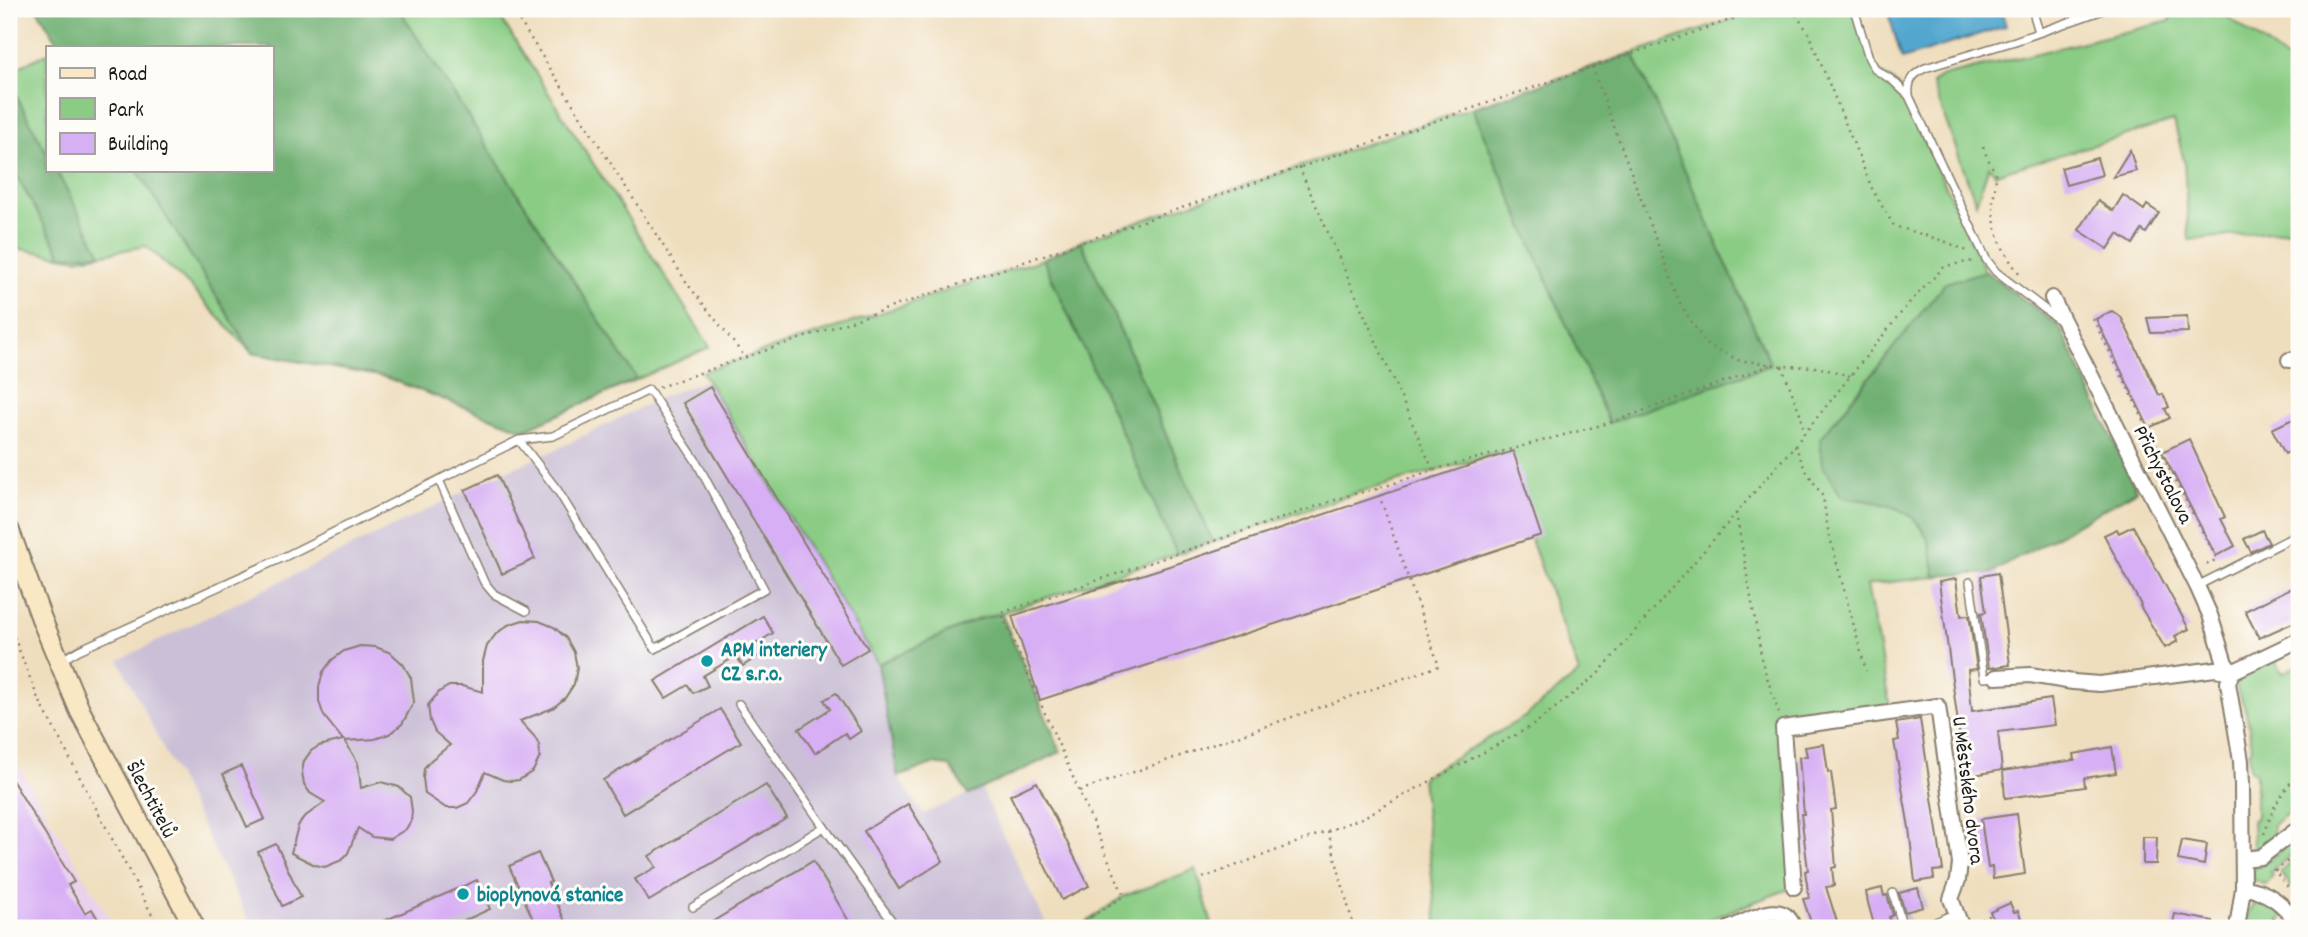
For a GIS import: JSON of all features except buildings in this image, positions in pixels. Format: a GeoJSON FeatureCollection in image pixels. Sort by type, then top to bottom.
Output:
{"type":"FeatureCollection","features":[{"type":"Feature","properties":{"kind":"street","name":"Přichystalova"},"geometry":{"type":"LineString","coordinates":[[2052,298],[2197,586],[2210,615],[2225,663],[2232,672],[2228,683],[2241,761],[2243,859],[2243,888],[2237,928]]}},
{"type":"Feature","properties":{"kind":"street","name":"Šlechtitelů"},"geometry":{"type":"LineString","coordinates":[[9,530],[70,690],[195,928]]}},
{"type":"Feature","properties":{"kind":"street"},"geometry":{"type":"LineString","coordinates":[[1996,677],[2030,674],[2100,684],[2215,668],[2232,672],[2299,639]]}},
{"type":"Feature","properties":{"kind":"street","name":"U Městského dvora"},"geometry":{"type":"LineString","coordinates":[[1783,728],[1938,706],[1960,863],[1953,906]]}},
{"type":"Feature","properties":{"kind":"street"},"geometry":{"type":"LineString","coordinates":[[1783,728],[1794,887]]}},
{"type":"Feature","properties":{"kind":"street"},"geometry":{"type":"LineString","coordinates":[[2243,859],[2261,857],[2299,828]]}},
{"type":"Feature","properties":{"kind":"street"},"geometry":{"type":"LineString","coordinates":[[2243,888],[2258,890],[2274,898],[2299,924]]}},
{"type":"Feature","properties":{"kind":"street"},"geometry":{"type":"LineString","coordinates":[[1953,906],[1962,928]]}},
{"type":"Feature","properties":{"kind":"street"},"geometry":{"type":"LineString","coordinates":[[1730,928],[1777,911],[1788,916],[1794,928]]}},
{"type":"Feature","properties":{"kind":"lane"},"geometry":{"type":"LineString","coordinates":[[1854,9],[1869,58],[1876,70],[1909,96],[1986,259],[1996,272],[2067,326]]}},
{"type":"Feature","properties":{"kind":"lane"},"geometry":{"type":"LineString","coordinates":[[2032,9],[2039,32]]}},
{"type":"Feature","properties":{"kind":"lane"},"geometry":{"type":"LineString","coordinates":[[1909,96],[1909,82],[1914,74],[1925,68],[2106,9]]}},
{"type":"Feature","properties":{"kind":"lane"},"geometry":{"type":"LineString","coordinates":[[60,662],[79,650],[284,557],[519,440],[553,436],[649,390],[696,461],[764,589],[655,649],[558,491],[519,440]]}},
{"type":"Feature","properties":{"kind":"lane"},"geometry":{"type":"LineString","coordinates":[[439,481],[484,582],[494,594],[526,611]]}},
{"type":"Feature","properties":{"kind":"lane"},"geometry":{"type":"LineString","coordinates":[[2197,586],[2299,534]]}},
{"type":"Feature","properties":{"kind":"lane"},"geometry":{"type":"LineString","coordinates":[[1970,582],[1984,678],[1996,677]]}},
{"type":"Feature","properties":{"kind":"lane"},"geometry":{"type":"LineString","coordinates":[[739,704],[824,828],[894,923],[894,928]]}},
{"type":"Feature","properties":{"kind":"lane"},"geometry":{"type":"LineString","coordinates":[[693,907],[824,828]]}},
{"type":"Feature","properties":{"kind":"lane"},"geometry":{"type":"LineString","coordinates":[[1893,894],[1903,928]]}},
{"type":"Feature","properties":{"kind":"lane"},"geometry":{"type":"LineString","coordinates":[[1922,928],[1953,906]]}},
{"type":"Feature","properties":{"kind":"path"},"geometry":{"type":"LineString","coordinates":[[512,9],[689,286],[745,357]]}},
{"type":"Feature","properties":{"kind":"path"},"geometry":{"type":"LineString","coordinates":[[649,390],[1762,9]]}},
{"type":"Feature","properties":{"kind":"path"},"geometry":{"type":"LineString","coordinates":[[1792,9],[1808,32],[1873,191],[1894,226],[1944,241],[1986,259]]}},
{"type":"Feature","properties":{"kind":"path"},"geometry":{"type":"LineString","coordinates":[[1592,67],[1679,302],[1706,344],[1738,360],[1817,367],[1850,376]]}},
{"type":"Feature","properties":{"kind":"path"},"geometry":{"type":"LineString","coordinates":[[1983,147],[1995,174],[1994,222],[1998,240],[2007,257],[2026,280]]}},
{"type":"Feature","properties":{"kind":"path"},"geometry":{"type":"LineString","coordinates":[[1299,167],[1433,470]]}},
{"type":"Feature","properties":{"kind":"path"},"geometry":{"type":"LineString","coordinates":[[1203,878],[1362,818],[1532,726],[1597,675],[1795,445],[1909,303],[1945,266],[1986,259]]}},
{"type":"Feature","properties":{"kind":"path"},"geometry":{"type":"LineString","coordinates":[[2093,319],[2217,559],[2194,571]]}},
{"type":"Feature","properties":{"kind":"path"},"geometry":{"type":"LineString","coordinates":[[1073,928],[1124,896],[1002,613],[1353,494],[1609,423],[1771,365]]}},
{"type":"Feature","properties":{"kind":"path"},"geometry":{"type":"LineString","coordinates":[[1782,366],[1798,407],[1804,433]]}},
{"type":"Feature","properties":{"kind":"path"},"geometry":{"type":"LineString","coordinates":[[1795,445],[1804,467],[1823,497],[1828,530],[1866,671]]}},
{"type":"Feature","properties":{"kind":"path"},"geometry":{"type":"LineString","coordinates":[[1079,791],[1439,666],[1377,489]]}},
{"type":"Feature","properties":{"kind":"path"},"geometry":{"type":"LineString","coordinates":[[1736,513],[1763,665],[1783,728]]}},
{"type":"Feature","properties":{"kind":"path"},"geometry":{"type":"LineString","coordinates":[[9,624],[37,696],[159,928]]}},
{"type":"Feature","properties":{"kind":"path"},"geometry":{"type":"LineString","coordinates":[[2262,838],[2275,805],[2299,766]]}},
{"type":"Feature","properties":{"kind":"path"},"geometry":{"type":"LineString","coordinates":[[1328,831],[1354,928]]}},
{"type":"Feature","properties":{"kind":"path"},"geometry":{"type":"LineString","coordinates":[[2291,892],[2275,872],[2299,852]]}},
{"type":"Feature","properties":{"kind":"path"},"geometry":{"type":"LineString","coordinates":[[1977,928],[1975,923],[1991,915]]}},
{"type":"Feature","properties":{"kind":"shaded area"},"geometry":{"type":"Polygon","coordinates":[[[707,380],[878,664],[898,777],[923,814],[981,789],[1048,928],[253,928],[119,660],[664,396],[707,380]]]}},
{"type":"Feature","properties":{"kind":"shaded area"},"geometry":{"type":"Polygon","coordinates":[[[9,750],[115,928],[9,928],[9,750]]]}},
{"type":"Feature","properties":{"kind":"shaded area"},"geometry":{"type":"Polygon","coordinates":[[[1922,888],[1927,907],[1907,912],[1912,928],[1875,928],[1865,890],[1922,888]]]}},
{"type":"Feature","properties":{"kind":"green space"},"geometry":{"type":"Polygon","coordinates":[[[37,9],[495,9],[710,347],[524,430],[385,377],[252,353],[188,284],[146,246],[77,259],[9,247],[9,72],[46,54],[46,172],[273,172],[273,46],[57,46],[57,41],[37,9]]]}},
{"type":"Feature","properties":{"kind":"green space"},"geometry":{"type":"Polygon","coordinates":[[[37,9],[399,9],[637,379],[524,430],[385,377],[252,353],[138,172],[273,172],[273,46],[60,46],[37,9]]]}},
{"type":"Feature","properties":{"kind":"green space"},"geometry":{"type":"Polygon","coordinates":[[[1762,9],[1854,9],[1876,70],[1898,85],[1985,271],[2059,326],[2137,490],[1940,576],[1867,585],[1891,712],[1783,728],[1794,887],[1686,928],[1437,928],[1422,777],[1526,716],[1579,673],[1500,453],[1353,494],[1213,542],[1081,241],[1762,9]]]}},
{"type":"Feature","properties":{"kind":"green space"},"geometry":{"type":"Polygon","coordinates":[[[2175,9],[2217,9],[2289,61],[2299,74],[2299,229],[2189,240],[2184,161],[2174,121],[1995,174],[1989,166],[1976,203],[1932,83],[1943,76],[2170,21],[2175,9]]]}},
{"type":"Feature","properties":{"kind":"green space"},"geometry":{"type":"Polygon","coordinates":[[[1633,53],[1771,365],[1609,423],[1472,108],[1633,53]]]}},
{"type":"Feature","properties":{"kind":"green space"},"geometry":{"type":"Polygon","coordinates":[[[9,82],[46,152],[46,172],[57,172],[101,254],[62,256],[9,163],[9,82]]]}},
{"type":"Feature","properties":{"kind":"green space"},"geometry":{"type":"Polygon","coordinates":[[[1081,241],[1213,542],[1177,554],[1043,259],[1081,241]]]}},
{"type":"Feature","properties":{"kind":"green space"},"geometry":{"type":"Polygon","coordinates":[[[1043,259],[1177,554],[976,620],[878,664],[702,372],[1043,259]]]}},
{"type":"Feature","properties":{"kind":"green space"},"geometry":{"type":"Polygon","coordinates":[[[1985,271],[2059,326],[2137,490],[1992,573],[1935,576],[1929,543],[1915,520],[1894,507],[1842,497],[1822,465],[1820,439],[1945,283],[1985,271]]]}},
{"type":"Feature","properties":{"kind":"green space"},"geometry":{"type":"Polygon","coordinates":[[[1001,613],[1061,752],[968,795],[950,766],[932,764],[898,777],[878,664],[976,620],[1001,613]]]}},
{"type":"Feature","properties":{"kind":"green space"},"geometry":{"type":"Polygon","coordinates":[[[2275,659],[2282,673],[2299,665],[2299,804],[2273,825],[2273,842],[2257,850],[2253,848],[2252,821],[2256,817],[2256,774],[2250,769],[2249,751],[2252,749],[2249,729],[2237,687],[2240,678],[2247,672],[2275,659]]]}},
{"type":"Feature","properties":{"kind":"green space"},"geometry":{"type":"Polygon","coordinates":[[[2299,835],[2299,849],[2270,872],[2273,875],[2266,885],[2254,880],[2254,867],[2263,864],[2299,835]]]}},
{"type":"Feature","properties":{"kind":"green space"},"geometry":{"type":"Polygon","coordinates":[[[2299,857],[2299,896],[2280,872],[2299,857]]]}},
{"type":"Feature","properties":{"kind":"green space"},"geometry":{"type":"Polygon","coordinates":[[[1196,869],[1213,928],[1078,928],[1124,896],[1196,869]]]}},
{"type":"Feature","properties":{"kind":"green space"},"geometry":{"type":"Polygon","coordinates":[[[2265,901],[2284,915],[2276,925],[2278,928],[2246,928],[2252,907],[2265,901]]]}},
{"type":"Feature","properties":{"kind":"water"},"geometry":{"type":"Polygon","coordinates":[[[1887,9],[2001,9],[2006,26],[1902,59],[1887,9]]]}},
{"type":"Feature","properties":{"kind":"place","name":"APM interiery CZ s.r.o."},"geometry":{"type":"Point","coordinates":[707,661]}},
{"type":"Feature","properties":{"kind":"place","name":"bioplynová stanice"},"geometry":{"type":"Point","coordinates":[463,894]}}]}
